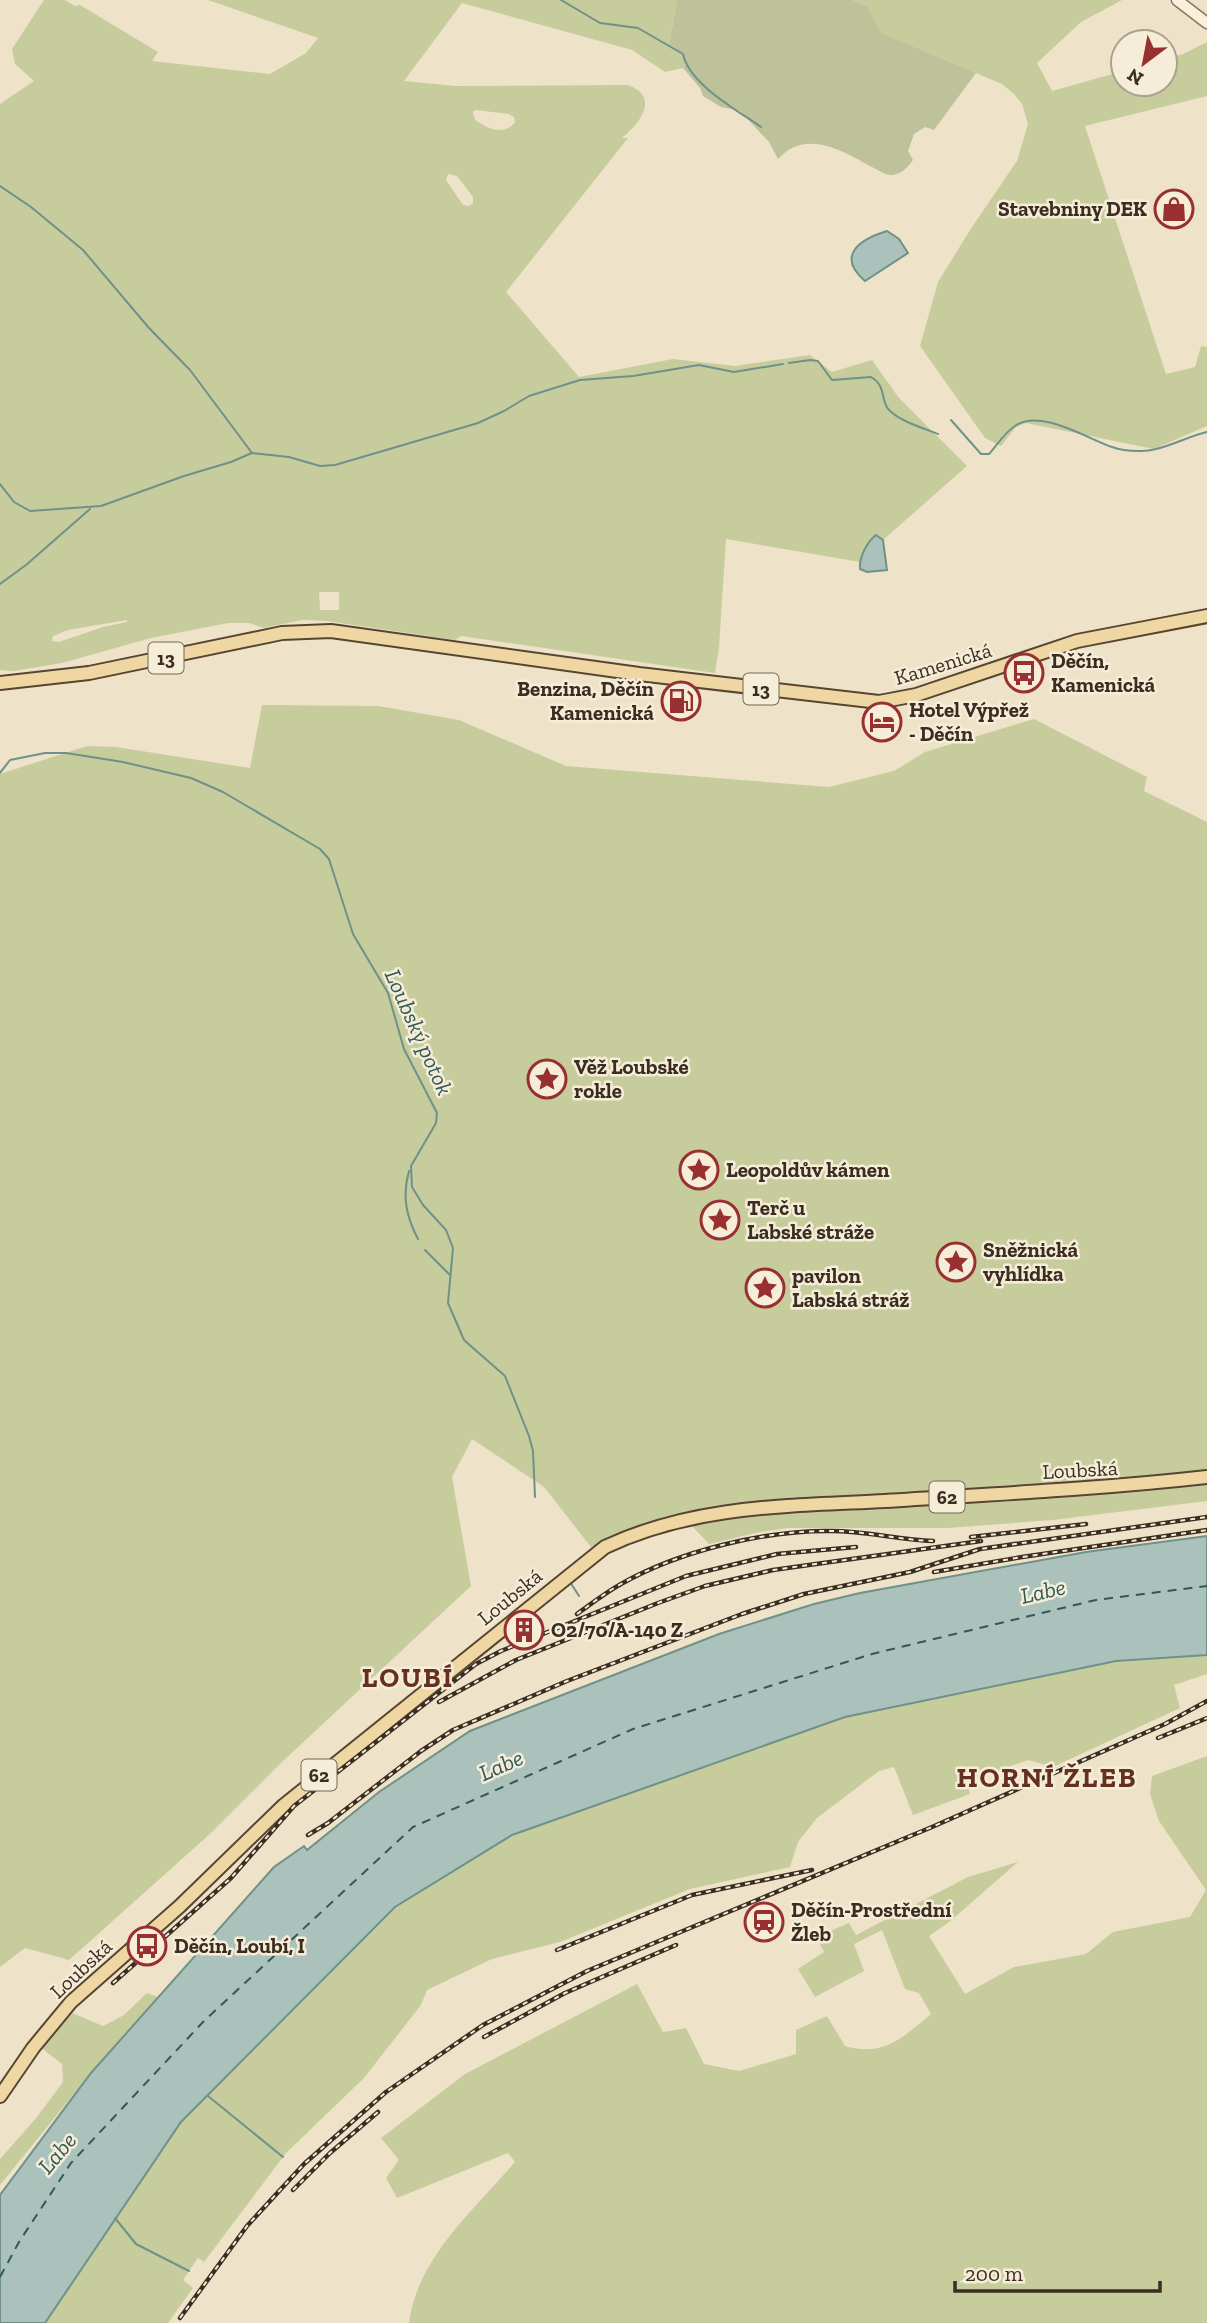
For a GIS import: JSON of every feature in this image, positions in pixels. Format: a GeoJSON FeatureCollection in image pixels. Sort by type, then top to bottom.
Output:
{"type":"FeatureCollection","features":[{"type":"Feature","properties":{"kind":"main road","name":"Kamenická"},"geometry":{"type":"LineString","coordinates":[[0,683],[89,673],[301,631],[331,631],[639,674],[879,702],[916,695],[1077,641],[1207,616]]}},
{"type":"Feature","properties":{"kind":"main road","name":"Loubská"},"geometry":{"type":"LineString","coordinates":[[0,2096],[33,2048],[71,2002],[180,1906],[284,1805],[605,1547],[634,1533],[665,1523],[758,1507],[1132,1486],[1207,1477]]}},
{"type":"Feature","properties":{"kind":"street"},"geometry":{"type":"LineString","coordinates":[[1177,0],[1207,23]]}},
{"type":"Feature","properties":{"kind":"green space"},"geometry":{"type":"Polygon","coordinates":[[[44,0],[65,0],[75,6],[80,5],[158,52],[152,61],[270,74],[306,53],[318,38],[208,0],[677,0],[669,45],[683,54],[687,63],[683,68],[665,72],[632,50],[462,3],[404,81],[456,86],[627,85],[643,96],[644,110],[640,118],[622,138],[628,138],[506,292],[579,377],[673,359],[735,366],[810,355],[832,372],[872,360],[899,398],[967,466],[883,540],[876,535],[870,540],[860,562],[726,539],[715,673],[461,636],[455,640],[327,621],[302,620],[264,628],[249,623],[228,623],[151,638],[62,663],[14,671],[0,670],[0,104],[34,81],[15,64],[12,49],[44,0]],[[475,110],[475,120],[496,130],[506,129],[515,122],[514,117],[509,114],[475,110]],[[448,174],[446,180],[463,205],[469,206],[473,203],[473,197],[457,176],[448,174]],[[319,592],[320,610],[339,610],[339,592],[319,592]],[[127,620],[68,630],[53,636],[52,641],[59,642],[127,620]]]}},
{"type":"Feature","properties":{"kind":"green space"},"geometry":{"type":"Polygon","coordinates":[[[677,0],[853,0],[868,7],[881,33],[976,73],[934,130],[925,127],[914,134],[908,151],[913,160],[899,173],[892,175],[879,171],[825,145],[800,145],[778,159],[769,142],[740,111],[721,107],[703,96],[700,88],[683,68],[687,63],[683,54],[669,45],[677,0]]]}},
{"type":"Feature","properties":{"kind":"green space"},"geometry":{"type":"Polygon","coordinates":[[[853,0],[1122,0],[1081,22],[1037,63],[1052,91],[1109,75],[1109,98],[1179,98],[1179,55],[1207,42],[1207,96],[1085,126],[1166,374],[1195,367],[1201,346],[1207,347],[1207,426],[1154,449],[1026,423],[1016,427],[1001,446],[985,438],[920,346],[938,282],[1017,161],[1028,124],[1022,104],[1002,84],[880,33],[868,7],[853,0]]]}},
{"type":"Feature","properties":{"kind":"green space"},"geometry":{"type":"Polygon","coordinates":[[[262,705],[378,706],[459,720],[566,766],[829,787],[894,771],[925,752],[1034,719],[1147,777],[1144,791],[1207,822],[1207,1473],[1131,1481],[763,1501],[651,1522],[591,1547],[544,1487],[472,1439],[452,1477],[471,1586],[282,1762],[211,1833],[69,1960],[25,1948],[0,1967],[0,774],[87,746],[116,747],[250,768],[262,705]]]}},
{"type":"Feature","properties":{"kind":"green space"},"geometry":{"type":"Polygon","coordinates":[[[1207,1483],[1207,1501],[1053,1520],[948,1528],[789,1528],[709,1544],[692,1526],[761,1512],[1126,1491],[1207,1483]]]}},
{"type":"Feature","properties":{"kind":"green space"},"geometry":{"type":"Polygon","coordinates":[[[1207,1655],[1207,1674],[1174,1685],[1180,1708],[1053,1767],[1028,1760],[967,1782],[970,1794],[913,1815],[894,1767],[879,1771],[817,1818],[798,1842],[790,1867],[690,1889],[560,1942],[492,1959],[427,1990],[421,2005],[364,2078],[286,2153],[204,2262],[198,2258],[183,2280],[193,2288],[168,2323],[45,2323],[181,2122],[395,1907],[512,1835],[845,1717],[1116,1660],[1207,1655]]]}},
{"type":"Feature","properties":{"kind":"green space"},"geometry":{"type":"Polygon","coordinates":[[[1207,1756],[1207,2323],[409,2323],[414,2299],[436,2256],[466,2216],[515,2162],[508,2153],[397,2198],[386,2178],[399,2160],[381,2138],[465,2074],[637,1984],[663,2032],[686,2028],[704,2064],[739,2071],[796,2054],[796,2030],[827,2016],[845,2046],[859,2049],[882,2047],[901,2038],[931,2014],[919,1993],[905,1989],[882,1930],[854,1944],[864,1971],[815,1997],[798,1969],[824,1952],[816,1937],[849,1923],[856,1935],[968,1877],[1018,1862],[948,1923],[929,1936],[965,1994],[1014,1967],[1086,1954],[1113,1932],[1190,1917],[1206,1890],[1159,1821],[1150,1794],[1152,1776],[1207,1756]]]}},
{"type":"Feature","properties":{"kind":"green space"},"geometry":{"type":"Polygon","coordinates":[[[147,1993],[158,1997],[91,2073],[0,2185],[0,2159],[63,2082],[62,2064],[39,2046],[70,2012],[103,2026],[124,2015],[147,1993]]]}},
{"type":"Feature","properties":{"kind":"water"},"geometry":{"type":"Polygon","coordinates":[[[887,231],[899,239],[908,253],[865,281],[852,263],[855,249],[868,239],[887,231]]]}},
{"type":"Feature","properties":{"kind":"water"},"geometry":{"type":"Polygon","coordinates":[[[876,535],[883,540],[887,570],[867,572],[860,569],[862,555],[876,535]]]}},
{"type":"Feature","properties":{"kind":"water","name":"Labe"},"geometry":{"type":"Polygon","coordinates":[[[1207,1536],[1207,1655],[1116,1661],[845,1717],[512,1835],[395,1907],[181,2122],[45,2323],[0,2323],[0,2195],[91,2073],[274,1867],[304,1846],[307,1850],[379,1792],[470,1731],[719,1634],[814,1604],[860,1593],[1086,1552],[1207,1536]]]}},
{"type":"Feature","properties":{"kind":"waterway"},"geometry":{"type":"LineString","coordinates":[[561,0],[600,23],[638,28],[683,54],[694,76],[704,86],[761,127]]}},
{"type":"Feature","properties":{"kind":"waterway"},"geometry":{"type":"LineString","coordinates":[[0,186],[31,207],[83,250],[149,328],[190,370],[252,453]]}},
{"type":"Feature","properties":{"kind":"waterway"},"geometry":{"type":"LineString","coordinates":[[789,363],[818,361],[832,380],[871,377],[880,385],[890,411],[907,422],[938,434]]}},
{"type":"Feature","properties":{"kind":"waterway"},"geometry":{"type":"LineString","coordinates":[[0,484],[14,502],[30,511],[101,506],[252,453],[289,457],[320,466],[335,465],[478,423],[529,396],[580,380],[633,376],[699,365],[734,372],[783,364]]}},
{"type":"Feature","properties":{"kind":"waterway"},"geometry":{"type":"LineString","coordinates":[[951,420],[981,454],[989,454],[1008,432],[1025,421],[1050,423],[1112,447],[1133,451],[1156,449],[1207,432]]}},
{"type":"Feature","properties":{"kind":"waterway"},"geometry":{"type":"LineString","coordinates":[[0,584],[90,509]]}},
{"type":"Feature","properties":{"kind":"waterway","name":"Loubský potok"},"geometry":{"type":"LineString","coordinates":[[0,773],[10,760],[45,753],[66,753],[123,762],[191,778],[223,792],[320,849],[329,859],[353,934],[388,993],[404,1049],[437,1113],[436,1123],[411,1166],[412,1187],[423,1205],[446,1230],[453,1248],[448,1303],[464,1340],[505,1376],[529,1436],[533,1451],[535,1497]]}},
{"type":"Feature","properties":{"kind":"waterway"},"geometry":{"type":"LineString","coordinates":[[409,1171],[406,1206],[418,1239]]}},
{"type":"Feature","properties":{"kind":"waterway"},"geometry":{"type":"LineString","coordinates":[[425,1250],[450,1275]]}},
{"type":"Feature","properties":{"kind":"waterway","name":"Loubský potok"},"geometry":{"type":"LineString","coordinates":[[570,1582],[579,1596]]}},
{"type":"Feature","properties":{"kind":"waterway"},"geometry":{"type":"LineString","coordinates":[[208,2096],[283,2157]]}},
{"type":"Feature","properties":{"kind":"waterway"},"geometry":{"type":"LineString","coordinates":[[115,2218],[136,2244],[189,2271]]}},
{"type":"Feature","properties":{"kind":"ferry route"},"geometry":{"type":"LineString","coordinates":[[0,2277],[19,2242],[71,2163],[204,2021],[413,1827],[633,1729],[872,1654],[1096,1600],[1207,1586]]}},
{"type":"Feature","properties":{"kind":"railway"},"geometry":{"type":"LineString","coordinates":[[308,1835],[453,1730],[567,1681],[742,1614],[804,1594],[910,1572],[980,1549],[1207,1517]]}},
{"type":"Feature","properties":{"kind":"railway"},"geometry":{"type":"LineString","coordinates":[[971,1537],[1086,1524]]}},
{"type":"Feature","properties":{"kind":"railway"},"geometry":{"type":"LineString","coordinates":[[934,1572],[1207,1530]]}},
{"type":"Feature","properties":{"kind":"railway"},"geometry":{"type":"LineString","coordinates":[[577,1614],[615,1587],[644,1572],[696,1552],[751,1539],[779,1534],[832,1531],[933,1541]]}},
{"type":"Feature","properties":{"kind":"railway"},"geometry":{"type":"LineString","coordinates":[[439,1702],[516,1660],[705,1586],[773,1570],[981,1541]]}},
{"type":"Feature","properties":{"kind":"railway"},"geometry":{"type":"LineString","coordinates":[[113,1983],[231,1878],[294,1806],[476,1664],[501,1651],[686,1576],[777,1554],[856,1547]]}},
{"type":"Feature","properties":{"kind":"railway"},"geometry":{"type":"LineString","coordinates":[[180,2318],[247,2226],[304,2164],[386,2092],[483,2025],[587,1971],[932,1827],[1165,1724],[1207,1701]]}},
{"type":"Feature","properties":{"kind":"railway"},"geometry":{"type":"LineString","coordinates":[[1158,1738],[1207,1718]]}},
{"type":"Feature","properties":{"kind":"railway"},"geometry":{"type":"LineString","coordinates":[[557,1950],[692,1895],[812,1870]]}},
{"type":"Feature","properties":{"kind":"railway"},"geometry":{"type":"LineString","coordinates":[[484,2037],[565,1993],[676,1945]]}},
{"type":"Feature","properties":{"kind":"railway"},"geometry":{"type":"LineString","coordinates":[[293,2190],[330,2153],[378,2112]]}},
{"type":"Feature","properties":{"kind":"place","name":"Stavebniny DEK"},"geometry":{"type":"Point","coordinates":[1174,209]}},
{"type":"Feature","properties":{"kind":"place","name":"Děčín, Kamenická"},"geometry":{"type":"Point","coordinates":[1024,673]}},
{"type":"Feature","properties":{"kind":"place","name":"Benzina, Děčín Kamenická"},"geometry":{"type":"Point","coordinates":[681,701]}},
{"type":"Feature","properties":{"kind":"place","name":"Hotel Výpřež - Děčín"},"geometry":{"type":"Point","coordinates":[882,722]}},
{"type":"Feature","properties":{"kind":"place","name":"Věž Loubské rokle"},"geometry":{"type":"Point","coordinates":[547,1079]}},
{"type":"Feature","properties":{"kind":"place","name":"Leopoldův kámen"},"geometry":{"type":"Point","coordinates":[699,1170]}},
{"type":"Feature","properties":{"kind":"place","name":"Terč u Labské stráže"},"geometry":{"type":"Point","coordinates":[720,1220]}},
{"type":"Feature","properties":{"kind":"place","name":"Sněžnická vyhlídka"},"geometry":{"type":"Point","coordinates":[956,1262]}},
{"type":"Feature","properties":{"kind":"place","name":"pavilon Labská stráž"},"geometry":{"type":"Point","coordinates":[765,1288]}},
{"type":"Feature","properties":{"kind":"place","name":"O2/70/A-140 Z"},"geometry":{"type":"Point","coordinates":[524,1630]}},
{"type":"Feature","properties":{"kind":"place","name":"Děčín-Prostřední Žleb"},"geometry":{"type":"Point","coordinates":[764,1922]}},
{"type":"Feature","properties":{"kind":"place","name":"Děčín, Loubí, I"},"geometry":{"type":"Point","coordinates":[147,1946]}},
{"type":"Feature","properties":{"kind":"district","name":"LOUBÍ"},"geometry":{"type":"Point","coordinates":[408,1677]}},
{"type":"Feature","properties":{"kind":"district","name":"HORNÍ ŽLEB"},"geometry":{"type":"Point","coordinates":[1047,1777]}}]}
